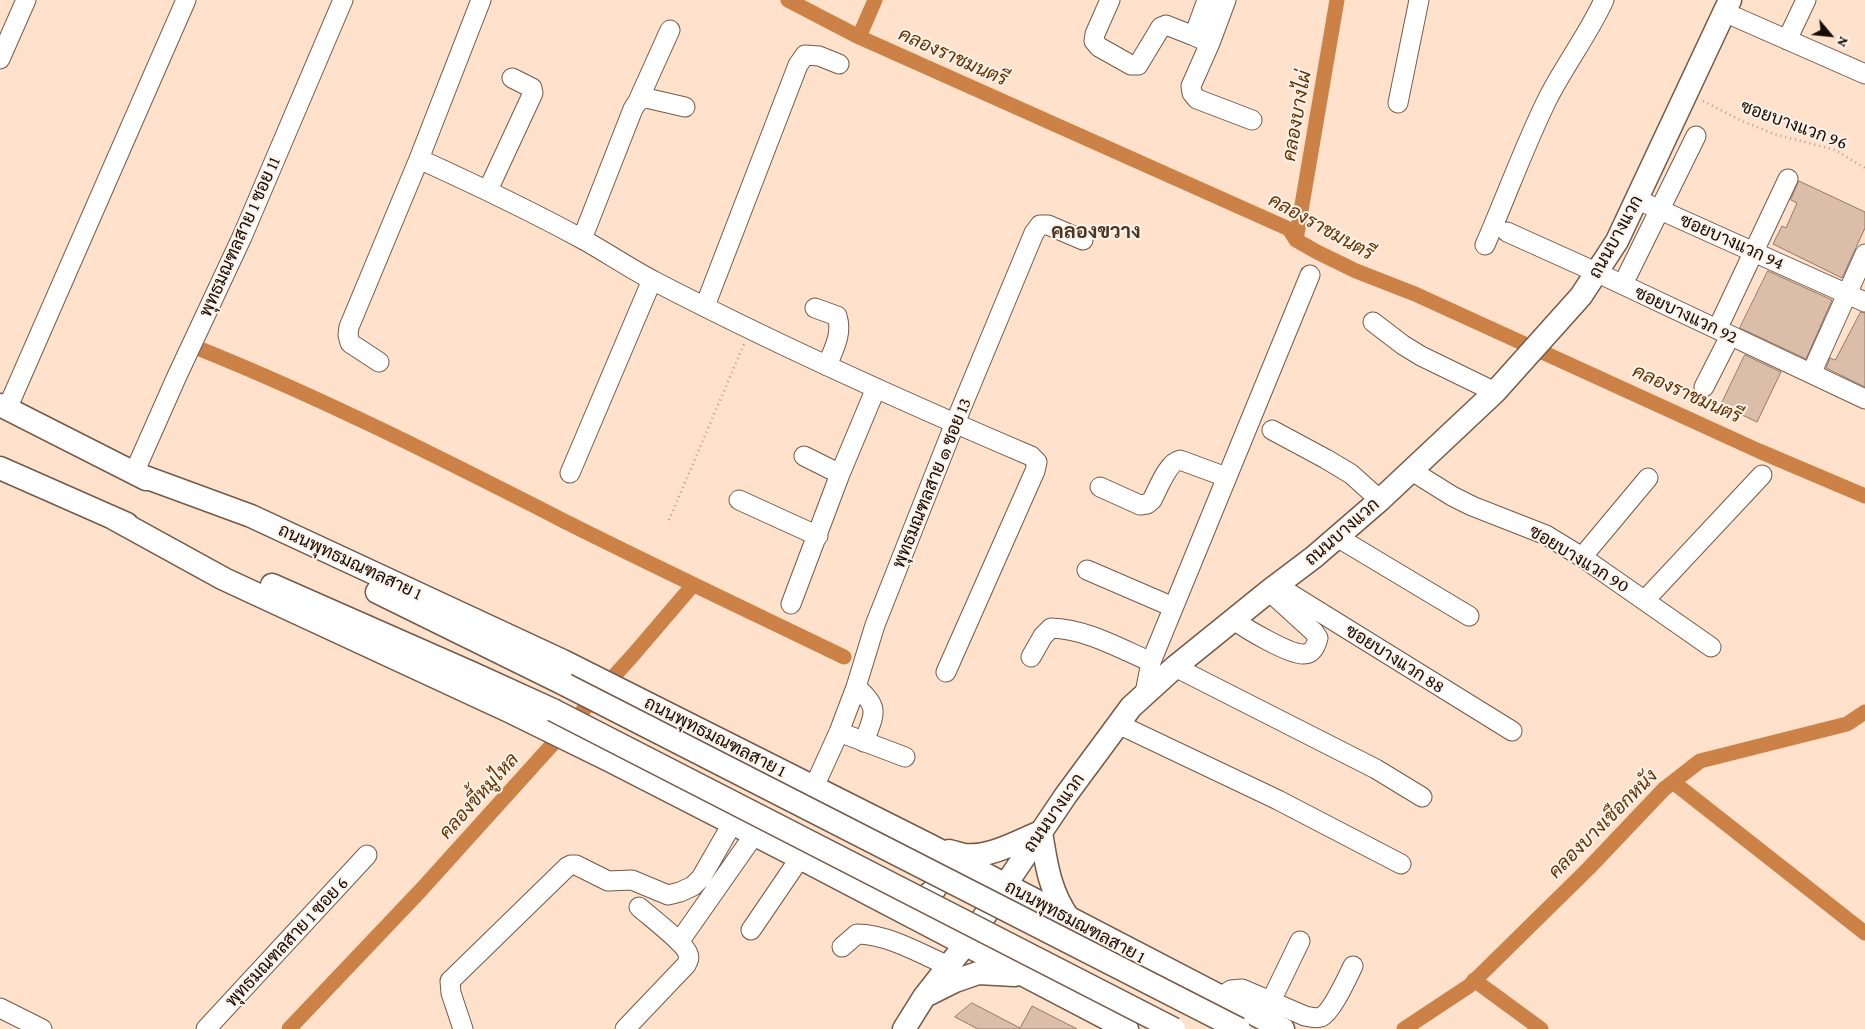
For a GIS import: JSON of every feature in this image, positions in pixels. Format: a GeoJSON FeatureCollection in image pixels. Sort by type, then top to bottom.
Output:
{"type":"FeatureCollection","features":[{"type":"Feature","properties":{"kind":"main road","name":"ถนนบางแวก"},"geometry":{"type":"LineString","coordinates":[[904,1029],[924,997],[964,944],[1131,706],[1175,667],[1337,537],[1380,500],[1502,385],[1567,314],[1598,273],[1617,241],[1638,200],[1727,6]]}},
{"type":"Feature","properties":{"kind":"main road","name":"ถนนพุทธมณฑลสาย 1"},"geometry":{"type":"LineString","coordinates":[[4,407],[134,473],[566,685],[1239,1029]]}},
{"type":"Feature","properties":{"kind":"main road"},"geometry":{"type":"LineString","coordinates":[[0,468],[371,628],[553,710],[1174,1029]]}},
{"type":"Feature","properties":{"kind":"main road","name":"ถนนพุทธมณฑลสาย 1"},"geometry":{"type":"LineString","coordinates":[[134,473],[251,516],[563,661],[885,822],[1070,920],[1283,1029]]}},
{"type":"Feature","properties":{"kind":"main road"},"geometry":{"type":"LineString","coordinates":[[113,518],[224,579],[511,712],[845,881],[1128,1029]]}},
{"type":"Feature","properties":{"kind":"main road"},"geometry":{"type":"LineString","coordinates":[[845,881],[911,902],[924,897],[936,887],[941,871],[933,860],[885,822]]}},
{"type":"Feature","properties":{"kind":"main road"},"geometry":{"type":"LineString","coordinates":[[931,846],[965,855],[985,853],[1009,846],[1041,832],[1050,883],[1060,907],[1070,920]]}},
{"type":"Feature","properties":{"kind":"main road"},"geometry":{"type":"LineString","coordinates":[[1128,1029],[1054,979],[1039,952],[1046,941],[1069,934],[1142,957]]}},
{"type":"Feature","properties":{"kind":"main road"},"geometry":{"type":"LineString","coordinates":[[924,997],[955,981],[978,973],[1024,976]]}},
{"type":"Feature","properties":{"kind":"street"},"geometry":{"type":"LineString","coordinates":[[4,407],[186,0]]}},
{"type":"Feature","properties":{"kind":"street","name":"พุทธมณฑลสาย 1 ซอย 11"},"geometry":{"type":"LineString","coordinates":[[134,473],[242,237],[343,0]]}},
{"type":"Feature","properties":{"kind":"street"},"geometry":{"type":"LineString","coordinates":[[379,362],[350,343],[348,327],[419,159],[481,0]]}},
{"type":"Feature","properties":{"kind":"street"},"geometry":{"type":"LineString","coordinates":[[1110,0],[1095,34],[1094,41],[1099,47],[1131,65],[1138,64],[1162,26],[1166,25],[1202,39]]}},
{"type":"Feature","properties":{"kind":"street"},"geometry":{"type":"LineString","coordinates":[[1207,0],[1202,39],[1191,86],[1192,93],[1197,99],[1252,120]]}},
{"type":"Feature","properties":{"kind":"street"},"geometry":{"type":"LineString","coordinates":[[1202,39],[1226,0]]}},
{"type":"Feature","properties":{"kind":"street"},"geometry":{"type":"LineString","coordinates":[[1398,103],[1419,0]]}},
{"type":"Feature","properties":{"kind":"street"},"geometry":{"type":"LineString","coordinates":[[1485,245],[1547,101],[1574,50],[1593,23],[1604,0]]}},
{"type":"Feature","properties":{"kind":"street"},"geometry":{"type":"LineString","coordinates":[[1788,40],[1806,0]]}},
{"type":"Feature","properties":{"kind":"street"},"geometry":{"type":"LineString","coordinates":[[0,58],[23,1]]}},
{"type":"Feature","properties":{"kind":"street"},"geometry":{"type":"LineString","coordinates":[[1727,6],[1788,40],[1865,74]]}},
{"type":"Feature","properties":{"kind":"street"},"geometry":{"type":"LineString","coordinates":[[582,239],[633,109],[670,30]]}},
{"type":"Feature","properties":{"kind":"street"},"geometry":{"type":"LineString","coordinates":[[705,306],[798,65],[805,55],[819,56],[839,64]]}},
{"type":"Feature","properties":{"kind":"street"},"geometry":{"type":"LineString","coordinates":[[488,190],[533,93],[532,88],[512,78]]}},
{"type":"Feature","properties":{"kind":"street"},"geometry":{"type":"LineString","coordinates":[[638,100],[646,98],[685,107]]}},
{"type":"Feature","properties":{"kind":"street"},"geometry":{"type":"LineString","coordinates":[[1628,274],[1696,136]]}},
{"type":"Feature","properties":{"kind":"street"},"geometry":{"type":"LineString","coordinates":[[419,159],[488,190],[582,239],[652,280],[827,366],[1031,456],[1037,462],[1035,471],[946,672]]}},
{"type":"Feature","properties":{"kind":"street"},"geometry":{"type":"LineString","coordinates":[[1704,387],[1753,252],[1788,179]]}},
{"type":"Feature","properties":{"kind":"street","name":"ซอยบางแวก 94"},"geometry":{"type":"LineString","coordinates":[[1638,200],[1865,302]]}},
{"type":"Feature","properties":{"kind":"street","name":"พุทธมณฑลสาย ๑ ซอย 13"},"geometry":{"type":"LineString","coordinates":[[814,787],[839,732],[856,687],[875,625],[1034,233],[1040,225],[1048,225],[1083,240]]}},
{"type":"Feature","properties":{"kind":"street","name":"ซอยบางแวก 92"},"geometry":{"type":"LineString","coordinates":[[1507,232],[1726,327],[1865,399]]}},
{"type":"Feature","properties":{"kind":"street"},"geometry":{"type":"LineString","coordinates":[[1815,365],[1865,254]]}},
{"type":"Feature","properties":{"kind":"street"},"geometry":{"type":"LineString","coordinates":[[1145,693],[1151,662],[1310,275]]}},
{"type":"Feature","properties":{"kind":"street"},"geometry":{"type":"LineString","coordinates":[[570,473],[652,280]]}},
{"type":"Feature","properties":{"kind":"street"},"geometry":{"type":"LineString","coordinates":[[815,308],[837,316],[840,323],[839,337],[827,366]]}},
{"type":"Feature","properties":{"kind":"street"},"geometry":{"type":"LineString","coordinates":[[1373,322],[1421,356],[1502,385]]}},
{"type":"Feature","properties":{"kind":"street"},"geometry":{"type":"LineString","coordinates":[[791,604],[840,474],[876,388]]}},
{"type":"Feature","properties":{"kind":"street"},"geometry":{"type":"LineString","coordinates":[[1272,430],[1351,474],[1380,500]]}},
{"type":"Feature","properties":{"kind":"street"},"geometry":{"type":"LineString","coordinates":[[804,456],[840,474]]}},
{"type":"Feature","properties":{"kind":"street"},"geometry":{"type":"LineString","coordinates":[[1100,487],[1140,505],[1147,504],[1152,500],[1170,466],[1175,461],[1180,460],[1226,477]]}},
{"type":"Feature","properties":{"kind":"street","name":"ซอยบางแวก 90"},"geometry":{"type":"LineString","coordinates":[[1412,471],[1472,506],[1546,535],[1582,557],[1711,647]]}},
{"type":"Feature","properties":{"kind":"street"},"geometry":{"type":"LineString","coordinates":[[1645,600],[1762,475]]}},
{"type":"Feature","properties":{"kind":"street"},"geometry":{"type":"LineString","coordinates":[[1582,557],[1648,478]]}},
{"type":"Feature","properties":{"kind":"street"},"geometry":{"type":"LineString","coordinates":[[739,500],[818,536]]}},
{"type":"Feature","properties":{"kind":"street"},"geometry":{"type":"LineString","coordinates":[[1337,537],[1469,616]]}},
{"type":"Feature","properties":{"kind":"street"},"geometry":{"type":"LineString","coordinates":[[1087,570],[1173,607]]}},
{"type":"Feature","properties":{"kind":"street"},"geometry":{"type":"LineString","coordinates":[[1234,620],[1286,649],[1303,655],[1309,653],[1316,647],[1318,638],[1275,587]]}},
{"type":"Feature","properties":{"kind":"street","name":"ซอยบางแวก 88"},"geometry":{"type":"LineString","coordinates":[[1275,587],[1290,593],[1512,731]]}},
{"type":"Feature","properties":{"kind":"street"},"geometry":{"type":"LineString","coordinates":[[1031,657],[1042,636],[1051,628],[1063,628],[1078,631],[1151,662]]}},
{"type":"Feature","properties":{"kind":"street"},"geometry":{"type":"LineString","coordinates":[[1175,667],[1376,769],[1422,797]]}},
{"type":"Feature","properties":{"kind":"street"},"geometry":{"type":"LineString","coordinates":[[856,687],[868,697],[874,706],[873,716],[864,742]]}},
{"type":"Feature","properties":{"kind":"street"},"geometry":{"type":"LineString","coordinates":[[1118,724],[1278,800],[1401,864]]}},
{"type":"Feature","properties":{"kind":"street"},"geometry":{"type":"LineString","coordinates":[[839,732],[905,757]]}},
{"type":"Feature","properties":{"kind":"street"},"geometry":{"type":"LineString","coordinates":[[463,1029],[451,993],[450,981],[567,867],[571,864],[576,865],[608,882],[632,880],[668,895],[680,892],[693,886],[701,878],[732,824]]}},
{"type":"Feature","properties":{"kind":"street"},"geometry":{"type":"LineString","coordinates":[[679,942],[754,835]]}},
{"type":"Feature","properties":{"kind":"street","name":"พุทธมณฑลสาย 1 ซอย 6"},"geometry":{"type":"LineString","coordinates":[[206,1029],[367,854]]}},
{"type":"Feature","properties":{"kind":"street"},"geometry":{"type":"LineString","coordinates":[[751,930],[800,858]]}},
{"type":"Feature","properties":{"kind":"street"},"geometry":{"type":"LineString","coordinates":[[625,1029],[686,965],[689,958],[688,951],[679,942],[639,908]]}},
{"type":"Feature","properties":{"kind":"street"},"geometry":{"type":"LineString","coordinates":[[842,947],[857,934],[867,934],[905,946],[948,966]]}},
{"type":"Feature","properties":{"kind":"street"},"geometry":{"type":"LineString","coordinates":[[1271,1001],[1300,941]]}},
{"type":"Feature","properties":{"kind":"street"},"geometry":{"type":"LineString","coordinates":[[1220,998],[1231,990],[1242,989],[1305,1016],[1322,1017],[1328,1011],[1353,966]]}},
{"type":"Feature","properties":{"kind":"street"},"geometry":{"type":"LineString","coordinates":[[0,1008],[36,1028]]}},
{"type":"Feature","properties":{"kind":"path","name":"ซอยบางแวก 96"},"geometry":{"type":"LineString","coordinates":[[1688,93],[1742,121],[1774,134],[1835,150],[1865,168]]}},
{"type":"Feature","properties":{"kind":"path"},"geometry":{"type":"LineString","coordinates":[[670,520],[750,328]]}},
{"type":"Feature","properties":{"kind":"building"},"geometry":{"type":"Polygon","coordinates":[[[1799,181],[1865,212],[1865,228],[1842,278],[1773,244],[1782,226],[1786,228],[1797,203],[1791,200],[1799,181]]]}},
{"type":"Feature","properties":{"kind":"building"},"geometry":{"type":"Polygon","coordinates":[[[1768,271],[1832,300],[1806,359],[1740,328],[1768,271]]]}},
{"type":"Feature","properties":{"kind":"building"},"geometry":{"type":"Polygon","coordinates":[[[1861,312],[1865,313],[1865,387],[1826,368],[1830,358],[1835,360],[1861,312]]]}},
{"type":"Feature","properties":{"kind":"building"},"geometry":{"type":"Polygon","coordinates":[[[1745,355],[1781,372],[1757,422],[1721,405],[1745,355]]]}},
{"type":"Feature","properties":{"kind":"building"},"geometry":{"type":"Polygon","coordinates":[[[972,1003],[1020,1028],[1032,1006],[1077,1029],[978,1029],[955,1017],[972,1003]]]}},
{"type":"Feature","properties":{"kind":"waterway","name":"คลองราชมนตรี"},"geometry":{"type":"LineString","coordinates":[[788,0],[859,37],[1289,229],[1296,240],[1356,271],[1415,294],[1759,451],[1865,496]]}},
{"type":"Feature","properties":{"kind":"waterway"},"geometry":{"type":"LineString","coordinates":[[859,37],[875,0]]}},
{"type":"Feature","properties":{"kind":"waterway","name":"คลองบางไผ่"},"geometry":{"type":"LineString","coordinates":[[1296,240],[1337,0]]}},
{"type":"Feature","properties":{"kind":"waterway"},"geometry":{"type":"LineString","coordinates":[[200,349],[295,389],[388,433],[606,542],[844,657]]}},
{"type":"Feature","properties":{"kind":"waterway","name":"คลองขี้หมูไหล"},"geometry":{"type":"LineString","coordinates":[[289,1029],[421,890],[634,654],[693,585]]}},
{"type":"Feature","properties":{"kind":"waterway","name":"คลองบางเชือกหนัง"},"geometry":{"type":"LineString","coordinates":[[1404,1029],[1469,986],[1589,868],[1664,789],[1700,761],[1847,724],[1865,712]]}},
{"type":"Feature","properties":{"kind":"waterway"},"geometry":{"type":"LineString","coordinates":[[1673,782],[1865,933]]}},
{"type":"Feature","properties":{"kind":"waterway"},"geometry":{"type":"LineString","coordinates":[[1474,980],[1541,1029]]}},
{"type":"Feature","properties":{"kind":"district","name":"คลองขวาง"},"geometry":{"type":"Point","coordinates":[1096,232]}}]}
